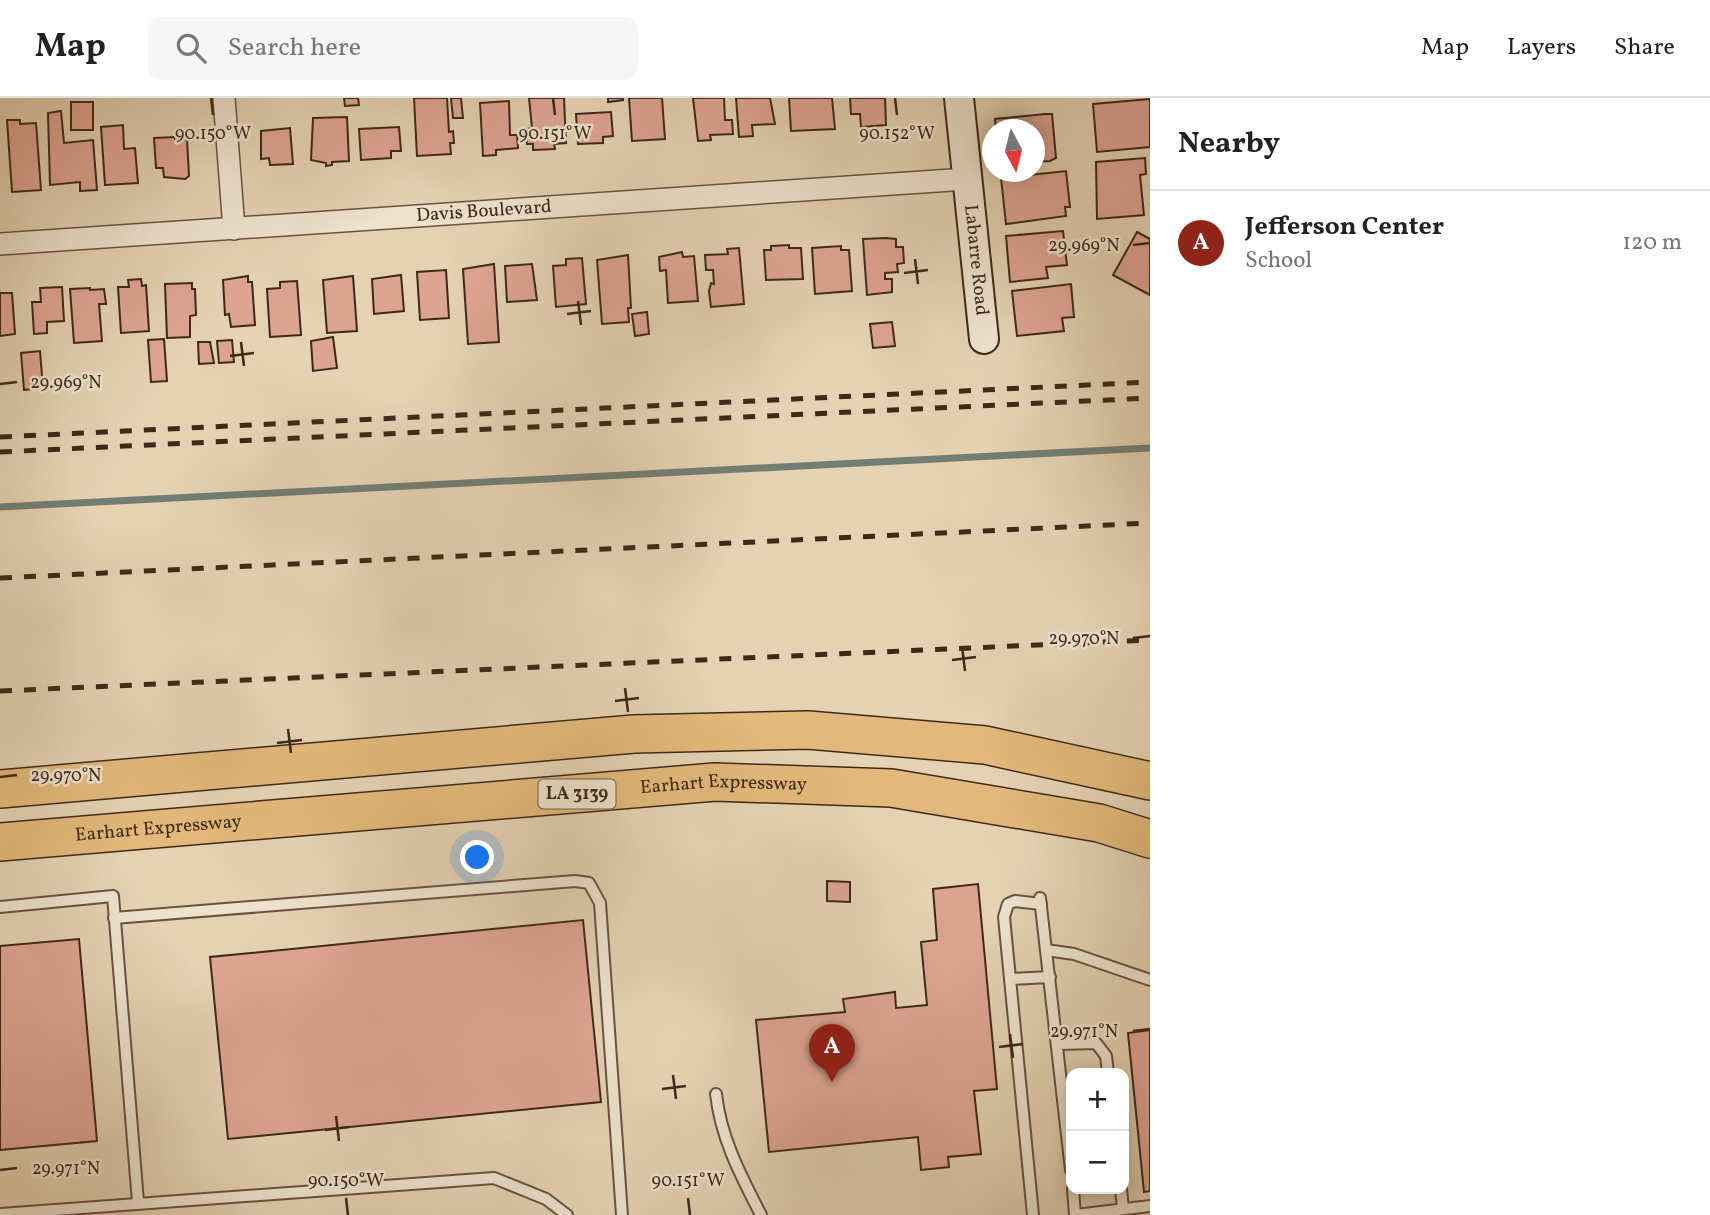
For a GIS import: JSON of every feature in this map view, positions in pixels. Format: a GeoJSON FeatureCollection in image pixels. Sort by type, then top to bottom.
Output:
{"type":"FeatureCollection","features":[{"type":"Feature","properties":{"kind":"highway"},"geometry":{"type":"LineString","coordinates":[[0,789],[634,734],[808,730],[985,745],[1150,781]]}},
{"type":"Feature","properties":{"kind":"highway","name":"Earhart Expressway"},"geometry":{"type":"LineString","coordinates":[[0,842],[715,782],[891,788],[1099,824],[1150,839]]}},
{"type":"Feature","properties":{"kind":"street"},"geometry":{"type":"LineString","coordinates":[[224,98],[234,229]]}},
{"type":"Feature","properties":{"kind":"street","name":"Labarre Road"},"geometry":{"type":"LineString","coordinates":[[959,98],[984,339]]}},
{"type":"Feature","properties":{"kind":"street","name":"Davis Boulevard"},"geometry":{"type":"LineString","coordinates":[[0,244],[968,179]]}},
{"type":"Feature","properties":{"kind":"lane"},"geometry":{"type":"LineString","coordinates":[[114,918],[575,881],[589,883],[600,903],[622,1215]]}},
{"type":"Feature","properties":{"kind":"lane"},"geometry":{"type":"LineString","coordinates":[[0,907],[113,896],[138,1202]]}},
{"type":"Feature","properties":{"kind":"lane"},"geometry":{"type":"LineString","coordinates":[[1033,1215],[1004,917],[1008,904],[1015,901],[1040,900],[1066,1102]]}},
{"type":"Feature","properties":{"kind":"lane"},"geometry":{"type":"LineString","coordinates":[[1046,950],[1074,954],[1150,980]]}},
{"type":"Feature","properties":{"kind":"lane"},"geometry":{"type":"LineString","coordinates":[[1010,979],[1050,976]]}},
{"type":"Feature","properties":{"kind":"lane"},"geometry":{"type":"LineString","coordinates":[[1058,1044],[1096,1043],[1106,1056],[1107,1068]]}},
{"type":"Feature","properties":{"kind":"lane"},"geometry":{"type":"LineString","coordinates":[[716,1094],[719,1122],[737,1168],[761,1215]]}},
{"type":"Feature","properties":{"kind":"lane"},"geometry":{"type":"LineString","coordinates":[[0,1214],[494,1178],[546,1199],[567,1215]]}},
{"type":"Feature","properties":{"kind":"lane"},"geometry":{"type":"LineString","coordinates":[[1073,1194],[1075,1215],[1150,1206]]}},
{"type":"Feature","properties":{"kind":"lane"},"geometry":{"type":"LineString","coordinates":[[1122,1194],[1124,1209]]}},
{"type":"Feature","properties":{"kind":"building"},"geometry":{"type":"Polygon","coordinates":[[[344,98],[358,98],[359,105],[345,106],[344,98]]]}},
{"type":"Feature","properties":{"kind":"building"},"geometry":{"type":"Polygon","coordinates":[[[414,98],[447,98],[449,132],[453,131],[454,143],[450,143],[451,154],[417,156],[414,98]]]}},
{"type":"Feature","properties":{"kind":"building"},"geometry":{"type":"Polygon","coordinates":[[[451,98],[461,98],[463,118],[453,118],[451,98]]]}},
{"type":"Feature","properties":{"kind":"building"},"geometry":{"type":"Polygon","coordinates":[[[529,98],[564,98],[566,143],[554,144],[555,149],[533,150],[533,144],[527,144],[526,129],[532,128],[529,98]]]}},
{"type":"Feature","properties":{"kind":"building"},"geometry":{"type":"Polygon","coordinates":[[[608,98],[623,98],[623,100],[608,102],[608,98]]]}},
{"type":"Feature","properties":{"kind":"building"},"geometry":{"type":"Polygon","coordinates":[[[629,98],[662,98],[665,139],[632,141],[629,98]]]}},
{"type":"Feature","properties":{"kind":"building"},"geometry":{"type":"Polygon","coordinates":[[[693,98],[724,98],[725,120],[732,120],[733,134],[710,135],[711,140],[698,141],[693,98]]]}},
{"type":"Feature","properties":{"kind":"building"},"geometry":{"type":"Polygon","coordinates":[[[736,98],[770,98],[775,124],[752,125],[753,136],[739,137],[736,98]]]}},
{"type":"Feature","properties":{"kind":"building"},"geometry":{"type":"Polygon","coordinates":[[[789,98],[832,98],[835,129],[791,131],[789,98]]]}},
{"type":"Feature","properties":{"kind":"building"},"geometry":{"type":"Polygon","coordinates":[[[850,98],[885,98],[886,125],[861,127],[860,114],[851,114],[850,98]]]}},
{"type":"Feature","properties":{"kind":"building"},"geometry":{"type":"Polygon","coordinates":[[[1150,99],[1150,147],[1097,152],[1093,104],[1150,99]]]}},
{"type":"Feature","properties":{"kind":"building"},"geometry":{"type":"Polygon","coordinates":[[[509,101],[510,135],[517,135],[518,148],[496,150],[496,155],[483,156],[480,103],[509,101]]]}},
{"type":"Feature","properties":{"kind":"building"},"geometry":{"type":"Polygon","coordinates":[[[71,102],[93,102],[93,130],[71,130],[71,102]]]}},
{"type":"Feature","properties":{"kind":"building"},"geometry":{"type":"Polygon","coordinates":[[[61,111],[64,143],[93,140],[97,190],[80,191],[80,182],[50,185],[48,113],[61,111]]]}},
{"type":"Feature","properties":{"kind":"building"},"geometry":{"type":"Polygon","coordinates":[[[611,112],[613,136],[603,137],[603,143],[578,144],[576,114],[611,112]]]}},
{"type":"Feature","properties":{"kind":"building"},"geometry":{"type":"Polygon","coordinates":[[[1052,114],[1056,158],[1045,161],[1045,119],[995,119],[1052,114]]]}},
{"type":"Feature","properties":{"kind":"building"},"geometry":{"type":"Polygon","coordinates":[[[347,117],[349,161],[332,162],[332,165],[326,166],[326,163],[311,160],[313,118],[347,117]]]}},
{"type":"Feature","properties":{"kind":"building"},"geometry":{"type":"Polygon","coordinates":[[[7,120],[20,120],[20,124],[36,123],[41,190],[12,192],[7,120]]]}},
{"type":"Feature","properties":{"kind":"building"},"geometry":{"type":"Polygon","coordinates":[[[123,125],[124,149],[135,148],[138,183],[105,185],[101,127],[123,125]]]}},
{"type":"Feature","properties":{"kind":"building"},"geometry":{"type":"Polygon","coordinates":[[[399,127],[401,151],[391,151],[391,158],[361,160],[359,129],[399,127]]]}},
{"type":"Feature","properties":{"kind":"building"},"geometry":{"type":"Polygon","coordinates":[[[290,128],[293,164],[270,165],[269,158],[261,159],[261,131],[290,128]]]}},
{"type":"Feature","properties":{"kind":"building"},"geometry":{"type":"Polygon","coordinates":[[[175,137],[175,140],[187,139],[189,176],[185,179],[164,177],[163,168],[156,168],[154,138],[175,137]]]}},
{"type":"Feature","properties":{"kind":"building"},"geometry":{"type":"Polygon","coordinates":[[[1145,158],[1146,174],[1140,175],[1144,215],[1097,219],[1096,162],[1145,158]]]}},
{"type":"Feature","properties":{"kind":"building"},"geometry":{"type":"Polygon","coordinates":[[[1066,171],[1070,207],[1065,207],[1066,216],[1006,224],[1001,182],[1045,182],[1045,173],[1066,171]]]}},
{"type":"Feature","properties":{"kind":"building"},"geometry":{"type":"Polygon","coordinates":[[[1063,231],[1067,265],[1046,267],[1048,278],[1010,282],[1006,236],[1063,231]]]}},
{"type":"Feature","properties":{"kind":"building"},"geometry":{"type":"Polygon","coordinates":[[[1137,232],[1150,239],[1150,295],[1113,275],[1137,232]]]}},
{"type":"Feature","properties":{"kind":"building"},"geometry":{"type":"Polygon","coordinates":[[[863,239],[896,239],[896,247],[903,247],[904,263],[897,264],[898,272],[885,273],[885,279],[892,279],[892,292],[867,295],[863,239]]]}},
{"type":"Feature","properties":{"kind":"building"},"geometry":{"type":"Polygon","coordinates":[[[789,245],[789,248],[801,248],[803,279],[766,280],[764,250],[771,250],[771,246],[789,245]]]}},
{"type":"Feature","properties":{"kind":"building"},"geometry":{"type":"Polygon","coordinates":[[[841,246],[841,250],[849,250],[852,291],[815,294],[812,248],[841,246]]]}},
{"type":"Feature","properties":{"kind":"building"},"geometry":{"type":"Polygon","coordinates":[[[739,248],[744,304],[711,307],[709,291],[711,283],[714,284],[713,270],[706,270],[705,255],[728,254],[727,249],[739,248]]]}},
{"type":"Feature","properties":{"kind":"building"},"geometry":{"type":"Polygon","coordinates":[[[682,252],[683,257],[694,256],[698,301],[668,303],[666,270],[660,271],[659,257],[682,252]]]}},
{"type":"Feature","properties":{"kind":"building"},"geometry":{"type":"Polygon","coordinates":[[[628,255],[631,308],[628,308],[629,322],[602,324],[597,260],[628,255]]]}},
{"type":"Feature","properties":{"kind":"building"},"geometry":{"type":"Polygon","coordinates":[[[582,258],[586,304],[556,307],[553,266],[566,265],[566,259],[582,258]]]}},
{"type":"Feature","properties":{"kind":"building"},"geometry":{"type":"Polygon","coordinates":[[[494,264],[499,342],[468,344],[463,269],[494,264]]]}},
{"type":"Feature","properties":{"kind":"building"},"geometry":{"type":"Polygon","coordinates":[[[532,264],[537,300],[507,302],[505,266],[532,264]]]}},
{"type":"Feature","properties":{"kind":"building"},"geometry":{"type":"Polygon","coordinates":[[[446,270],[449,318],[420,320],[417,272],[446,270]]]}},
{"type":"Feature","properties":{"kind":"building"},"geometry":{"type":"Polygon","coordinates":[[[401,275],[404,311],[374,314],[372,279],[401,275]]]}},
{"type":"Feature","properties":{"kind":"building"},"geometry":{"type":"Polygon","coordinates":[[[248,276],[248,282],[252,282],[255,325],[231,327],[229,314],[225,315],[223,280],[248,276]]]}},
{"type":"Feature","properties":{"kind":"building"},"geometry":{"type":"Polygon","coordinates":[[[353,276],[357,331],[327,333],[323,280],[353,276]]]}},
{"type":"Feature","properties":{"kind":"building"},"geometry":{"type":"Polygon","coordinates":[[[141,279],[142,286],[146,285],[149,331],[121,333],[118,287],[129,287],[128,280],[141,279]]]}},
{"type":"Feature","properties":{"kind":"building"},"geometry":{"type":"Polygon","coordinates":[[[297,281],[301,335],[270,337],[267,289],[280,288],[280,282],[297,281]]]}},
{"type":"Feature","properties":{"kind":"building"},"geometry":{"type":"Polygon","coordinates":[[[192,283],[192,289],[195,289],[196,315],[190,316],[190,337],[167,338],[165,284],[192,283]]]}},
{"type":"Feature","properties":{"kind":"building"},"geometry":{"type":"Polygon","coordinates":[[[1071,284],[1074,317],[1062,318],[1064,331],[1017,336],[1012,291],[1071,284]]]}},
{"type":"Feature","properties":{"kind":"building"},"geometry":{"type":"Polygon","coordinates":[[[62,287],[64,321],[47,322],[47,333],[34,334],[32,302],[41,302],[40,288],[62,287]]]}},
{"type":"Feature","properties":{"kind":"building"},"geometry":{"type":"Polygon","coordinates":[[[70,289],[104,289],[106,304],[99,304],[102,341],[74,343],[70,289]]]}},
{"type":"Feature","properties":{"kind":"building"},"geometry":{"type":"Polygon","coordinates":[[[0,293],[12,293],[15,334],[0,336],[0,293]]]}},
{"type":"Feature","properties":{"kind":"building"},"geometry":{"type":"Polygon","coordinates":[[[647,312],[649,334],[635,336],[632,314],[647,312]]]}},
{"type":"Feature","properties":{"kind":"building"},"geometry":{"type":"Polygon","coordinates":[[[892,322],[895,346],[873,348],[870,324],[892,322]]]}},
{"type":"Feature","properties":{"kind":"building"},"geometry":{"type":"Polygon","coordinates":[[[333,337],[337,368],[313,371],[311,341],[333,337]]]}},
{"type":"Feature","properties":{"kind":"building"},"geometry":{"type":"Polygon","coordinates":[[[164,339],[167,381],[151,382],[148,340],[164,339]]]}},
{"type":"Feature","properties":{"kind":"building"},"geometry":{"type":"Polygon","coordinates":[[[232,340],[234,362],[219,363],[217,341],[232,340]]]}},
{"type":"Feature","properties":{"kind":"building"},"geometry":{"type":"Polygon","coordinates":[[[198,342],[210,342],[214,363],[199,364],[198,342]]]}},
{"type":"Feature","properties":{"kind":"building"},"geometry":{"type":"Polygon","coordinates":[[[40,351],[43,388],[24,390],[21,353],[40,351]]]}},
{"type":"Feature","properties":{"kind":"building"},"geometry":{"type":"Polygon","coordinates":[[[827,881],[850,882],[850,902],[827,901],[827,881]]]}},
{"type":"Feature","properties":{"kind":"building"},"geometry":{"type":"Polygon","coordinates":[[[978,884],[997,1089],[974,1091],[981,1154],[948,1157],[949,1167],[921,1170],[918,1137],[769,1152],[756,1020],[845,1012],[843,999],[895,992],[896,1008],[927,1005],[921,942],[937,940],[933,889],[978,884]]]}},
{"type":"Feature","properties":{"kind":"building"},"geometry":{"type":"Polygon","coordinates":[[[583,920],[601,1102],[228,1139],[210,957],[583,920]]]}},
{"type":"Feature","properties":{"kind":"building"},"geometry":{"type":"Polygon","coordinates":[[[79,939],[97,1141],[0,1150],[0,946],[79,939]]]}},
{"type":"Feature","properties":{"kind":"building"},"geometry":{"type":"Polygon","coordinates":[[[1150,1030],[1150,1191],[1144,1192],[1128,1033],[1150,1030]]]}},
{"type":"Feature","properties":{"kind":"waterway"},"geometry":{"type":"LineString","coordinates":[[0,507],[1150,448]]}},
{"type":"Feature","properties":{"kind":"railway"},"geometry":{"type":"LineString","coordinates":[[0,437],[1150,382]]}},
{"type":"Feature","properties":{"kind":"railway"},"geometry":{"type":"LineString","coordinates":[[0,452],[1150,398]]}},
{"type":"Feature","properties":{"kind":"railway"},"geometry":{"type":"LineString","coordinates":[[0,578],[1150,523]]}},
{"type":"Feature","properties":{"kind":"railway"},"geometry":{"type":"LineString","coordinates":[[0,691],[1150,640]]}},
{"type":"Feature","properties":{"kind":"place","name":"Jefferson Center"},"geometry":{"type":"Point","coordinates":[832,1082]}}]}
